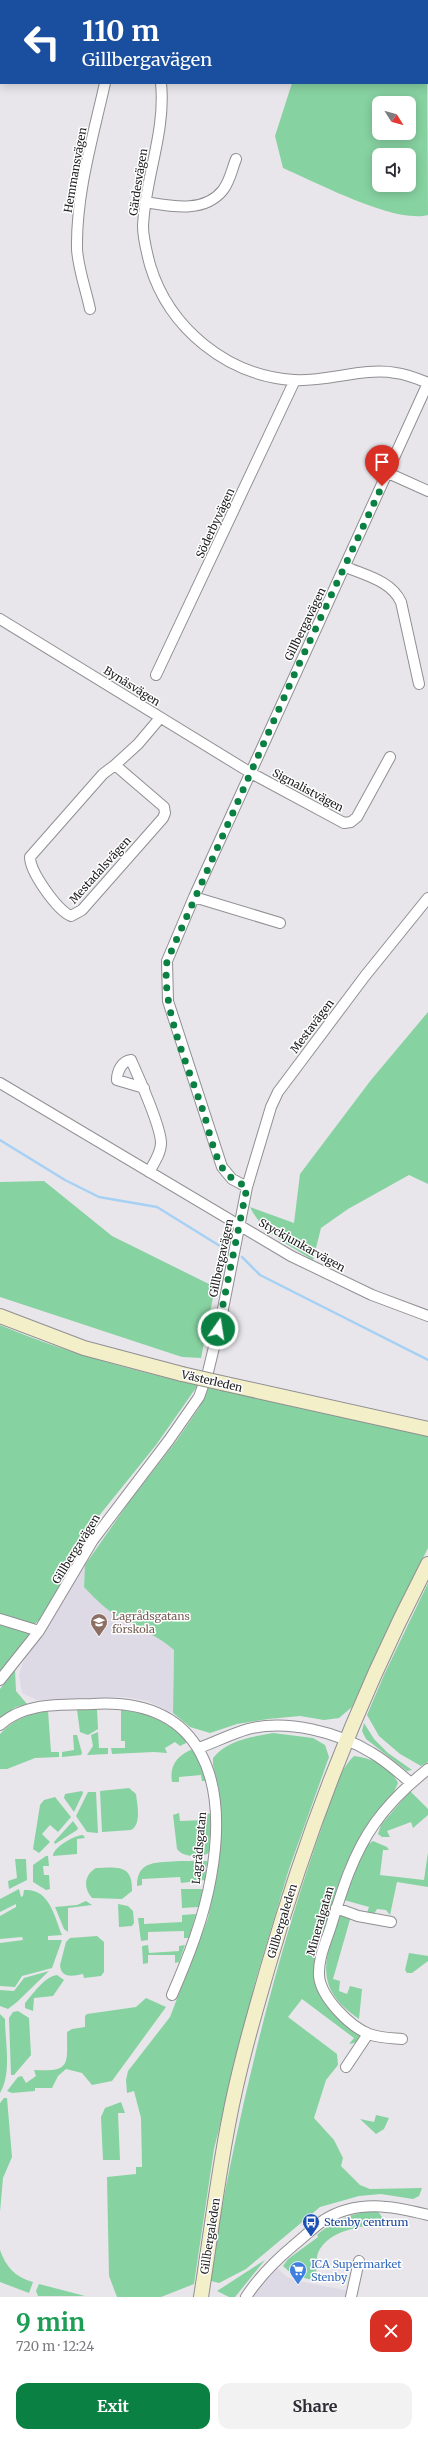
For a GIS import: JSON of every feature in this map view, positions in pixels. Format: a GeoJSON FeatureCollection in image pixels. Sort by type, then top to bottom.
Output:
{"type":"FeatureCollection","features":[{"type":"Feature","properties":{"kind":"main road","name":"Västerleden"},"geometry":{"type":"LineString","coordinates":[[0,1316],[84,1348],[182,1374],[428,1429]]}},
{"type":"Feature","properties":{"kind":"main road","name":"Gillbergaleden"},"geometry":{"type":"LineString","coordinates":[[201,2297],[228,2124],[254,2014],[296,1873],[345,1741],[376,1672],[428,1564]]}},
{"type":"Feature","properties":{"kind":"street","name":"Hemmansvägen"},"geometry":{"type":"LineString","coordinates":[[90,309],[77,251],[78,228],[84,176],[104,84]]}},
{"type":"Feature","properties":{"kind":"street","name":"Gärdesvägen"},"geometry":{"type":"LineString","coordinates":[[161,84],[162,117],[145,202],[143,229],[156,283],[169,308],[190,334],[238,366],[270,376],[295,380],[396,372],[428,383]]}},
{"type":"Feature","properties":{"kind":"street"},"geometry":{"type":"LineString","coordinates":[[145,202],[190,207],[213,199],[228,182],[236,159]]}},
{"type":"Feature","properties":{"kind":"street","name":"Söderbyvägen"},"geometry":{"type":"LineString","coordinates":[[156,675],[295,380]]}},
{"type":"Feature","properties":{"kind":"street","name":"Gillbergavägen"},"geometry":{"type":"LineString","coordinates":[[0,1680],[39,1631],[93,1540],[169,1440],[199,1397],[208,1372],[241,1225],[247,1187],[232,1178],[222,1167],[168,1001],[167,961],[194,897],[295,673],[346,567],[428,383]]}},
{"type":"Feature","properties":{"kind":"street"},"geometry":{"type":"LineString","coordinates":[[388,473],[428,490]]}},
{"type":"Feature","properties":{"kind":"street"},"geometry":{"type":"LineString","coordinates":[[346,567],[385,583],[397,594],[419,684]]}},
{"type":"Feature","properties":{"kind":"street","name":"Bynäsvägen"},"geometry":{"type":"LineString","coordinates":[[0,619],[251,773]]}},
{"type":"Feature","properties":{"kind":"street","name":"Mestadalsvägen"},"geometry":{"type":"LineString","coordinates":[[115,765],[164,807],[165,813],[160,822],[82,910],[71,916],[60,909],[52,898],[33,869],[30,857],[103,774],[138,744],[160,718]]}},
{"type":"Feature","properties":{"kind":"street","name":"Signalistvägen"},"geometry":{"type":"LineString","coordinates":[[251,773],[344,823],[351,822],[357,817],[390,757]]}},
{"type":"Feature","properties":{"kind":"street"},"geometry":{"type":"LineString","coordinates":[[194,897],[280,923]]}},
{"type":"Feature","properties":{"kind":"street","name":"Mestavägen"},"geometry":{"type":"LineString","coordinates":[[247,1187],[266,1120],[278,1092],[365,976],[428,898]]}},
{"type":"Feature","properties":{"kind":"street","name":"Styckjunkarvägen"},"geometry":{"type":"LineString","coordinates":[[0,1083],[292,1256],[372,1295],[428,1316]]}},
{"type":"Feature","properties":{"kind":"street"},"geometry":{"type":"LineString","coordinates":[[144,1088],[161,1143],[149,1172]]}},
{"type":"Feature","properties":{"kind":"street"},"geometry":{"type":"LineString","coordinates":[[0,1619],[39,1631]]}},
{"type":"Feature","properties":{"kind":"street","name":"Lagrådsgatan"},"geometry":{"type":"LineString","coordinates":[[0,1725],[10,1716],[29,1709],[118,1702],[144,1707],[166,1717],[190,1736],[199,1748],[213,1783],[215,1806],[211,1877],[201,1915],[172,1995]]}},
{"type":"Feature","properties":{"kind":"street"},"geometry":{"type":"LineString","coordinates":[[199,1748],[250,1729],[278,1726],[311,1728],[372,1753],[411,1782]]}},
{"type":"Feature","properties":{"kind":"street","name":"Mineralgatan"},"geometry":{"type":"LineString","coordinates":[[402,2039],[380,2037],[368,2034],[338,2011],[321,1985],[321,1956],[343,1886],[371,1829],[388,1806],[411,1782],[428,1769]]}},
{"type":"Feature","properties":{"kind":"street"},"geometry":{"type":"LineString","coordinates":[[336,1908],[391,1922]]}},
{"type":"Feature","properties":{"kind":"street"},"geometry":{"type":"LineString","coordinates":[[346,2066],[368,2034]]}},
{"type":"Feature","properties":{"kind":"street"},"geometry":{"type":"LineString","coordinates":[[246,2297],[276,2261],[324,2220],[338,2212],[362,2206],[381,2205],[400,2207],[428,2215]]}},
{"type":"Feature","properties":{"kind":"street"},"geometry":{"type":"LineString","coordinates":[[351,2297],[359,2261]]}},
{"type":"Feature","properties":{"kind":"shaded area","name":"Lagrådsgatans förskola"},"geometry":{"type":"Polygon","coordinates":[[[85,1565],[84,1587],[126,1621],[163,1640],[174,1650],[173,1713],[147,1701],[125,1697],[37,1700],[22,1693],[19,1675],[24,1659],[44,1633],[85,1565]]]}},
{"type":"Feature","properties":{"kind":"shaded area"},"geometry":{"type":"Polygon","coordinates":[[[276,2267],[287,2277],[298,2281],[349,2291],[348,2297],[252,2297],[276,2267]]]}},
{"type":"Feature","properties":{"kind":"green space"},"geometry":{"type":"Polygon","coordinates":[[[292,84],[427,84],[428,215],[413,216],[376,208],[283,168],[275,136],[292,84]]]}},
{"type":"Feature","properties":{"kind":"green space"},"geometry":{"type":"Polygon","coordinates":[[[428,1012],[428,1184],[409,1175],[348,1209],[321,1228],[313,1260],[277,1238],[255,1216],[250,1207],[294,1223],[300,1174],[371,1080],[428,1012]]]}},
{"type":"Feature","properties":{"kind":"green space"},"geometry":{"type":"Polygon","coordinates":[[[44,1181],[112,1236],[215,1287],[201,1358],[182,1357],[0,1297],[0,1182],[44,1181]]]}},
{"type":"Feature","properties":{"kind":"green space"},"geometry":{"type":"Polygon","coordinates":[[[0,1325],[48,1344],[98,1360],[198,1385],[156,1445],[98,1517],[42,1618],[33,1625],[0,1616],[0,1325]]]}},
{"type":"Feature","properties":{"kind":"green space"},"geometry":{"type":"Polygon","coordinates":[[[208,1387],[428,1436],[428,1548],[385,1634],[352,1707],[339,1718],[324,1720],[300,1716],[268,1719],[237,1724],[210,1733],[190,1727],[173,1713],[174,1650],[156,1637],[131,1625],[114,1614],[98,1602],[84,1587],[85,1565],[129,1502],[177,1440],[199,1408],[208,1387]]]}},
{"type":"Feature","properties":{"kind":"green space"},"geometry":{"type":"Polygon","coordinates":[[[428,1583],[428,1762],[421,1766],[400,1754],[379,1736],[367,1715],[384,1675],[428,1583]]]}},
{"type":"Feature","properties":{"kind":"green space"},"geometry":{"type":"Polygon","coordinates":[[[0,1622],[28,1631],[29,1636],[0,1674],[0,1622]]]}},
{"type":"Feature","properties":{"kind":"green space"},"geometry":{"type":"Polygon","coordinates":[[[15,1670],[16,1691],[27,1704],[16,1707],[0,1718],[0,1689],[15,1670]]]}},
{"type":"Feature","properties":{"kind":"green space"},"geometry":{"type":"Polygon","coordinates":[[[121,1708],[148,1715],[164,1723],[179,1733],[186,1740],[186,1743],[180,1746],[175,1742],[165,1748],[167,1753],[154,1752],[112,1754],[111,1748],[125,1748],[125,1741],[121,1741],[121,1708]]]}},
{"type":"Feature","properties":{"kind":"green space"},"geometry":{"type":"Polygon","coordinates":[[[97,1709],[98,1729],[88,1735],[80,1732],[77,1710],[97,1709]]]}},
{"type":"Feature","properties":{"kind":"green space"},"geometry":{"type":"Polygon","coordinates":[[[48,1711],[51,1752],[59,1752],[59,1757],[35,1758],[7,1769],[0,1769],[0,1734],[11,1724],[22,1718],[48,1711]]]}},
{"type":"Feature","properties":{"kind":"green space"},"geometry":{"type":"Polygon","coordinates":[[[364,1723],[374,1739],[388,1753],[412,1770],[407,1771],[366,1739],[362,1731],[364,1723]]]}},
{"type":"Feature","properties":{"kind":"green space"},"geometry":{"type":"Polygon","coordinates":[[[98,1732],[99,1748],[108,1748],[108,1754],[87,1755],[93,1746],[91,1735],[98,1732]]]}},
{"type":"Feature","properties":{"kind":"green space"},"geometry":{"type":"Polygon","coordinates":[[[273,1733],[313,1738],[325,1745],[329,1757],[289,1869],[256,1979],[214,2149],[194,2284],[161,2297],[117,2297],[109,2276],[107,2177],[136,2174],[136,2167],[142,2167],[141,2118],[134,2091],[127,2093],[126,2080],[128,2071],[170,2017],[208,1918],[214,1887],[221,1820],[219,1789],[213,1765],[213,1758],[232,1743],[273,1733]]]}},
{"type":"Feature","properties":{"kind":"green space"},"geometry":{"type":"Polygon","coordinates":[[[73,1735],[77,1735],[82,1753],[81,1755],[62,1757],[62,1752],[74,1750],[73,1735]]]}},
{"type":"Feature","properties":{"kind":"green space"},"geometry":{"type":"Polygon","coordinates":[[[193,1749],[203,1767],[207,1781],[202,1781],[201,1775],[179,1777],[179,1782],[172,1782],[171,1776],[173,1766],[176,1761],[183,1754],[193,1749]]]}},
{"type":"Feature","properties":{"kind":"green space"},"geometry":{"type":"Polygon","coordinates":[[[354,1756],[380,1764],[395,1777],[398,1783],[394,1792],[361,1835],[344,1869],[319,1945],[317,1987],[360,2036],[358,2042],[349,2044],[354,2038],[302,1999],[288,2017],[337,2054],[338,2065],[326,2080],[314,2118],[334,2140],[343,2158],[341,2166],[360,2185],[370,2189],[422,2188],[419,2196],[413,2199],[381,2194],[359,2196],[320,2207],[246,2269],[219,2283],[211,2281],[218,2227],[236,2138],[272,1987],[294,1912],[333,1794],[342,1772],[354,1756]]]}},
{"type":"Feature","properties":{"kind":"green space"},"geometry":{"type":"Polygon","coordinates":[[[129,1788],[136,1794],[138,1814],[137,1823],[131,1830],[102,1832],[100,1791],[129,1788]]]}},
{"type":"Feature","properties":{"kind":"green space"},"geometry":{"type":"Polygon","coordinates":[[[82,1791],[83,1793],[74,1812],[64,1798],[65,1794],[82,1791]]]}},
{"type":"Feature","properties":{"kind":"green space"},"geometry":{"type":"Polygon","coordinates":[[[410,1791],[428,1809],[428,1815],[413,1828],[411,1822],[387,1831],[390,1837],[382,1837],[378,1834],[381,1825],[410,1791]]]}},
{"type":"Feature","properties":{"kind":"green space"},"geometry":{"type":"Polygon","coordinates":[[[88,1792],[96,1792],[98,1833],[87,1832],[76,1816],[88,1792]]]}},
{"type":"Feature","properties":{"kind":"green space"},"geometry":{"type":"Polygon","coordinates":[[[55,1797],[71,1817],[58,1832],[50,1825],[42,1834],[50,1842],[39,1853],[33,1849],[40,1805],[44,1800],[55,1797]]]}},
{"type":"Feature","properties":{"kind":"green space"},"geometry":{"type":"Polygon","coordinates":[[[179,1813],[180,1821],[204,1820],[204,1813],[211,1814],[209,1852],[207,1854],[195,1856],[187,1855],[183,1854],[177,1849],[173,1815],[179,1813]]]}},
{"type":"Feature","properties":{"kind":"green space"},"geometry":{"type":"Polygon","coordinates":[[[73,1821],[78,1828],[77,1830],[55,1844],[54,1842],[73,1821]]]}},
{"type":"Feature","properties":{"kind":"green space"},"geometry":{"type":"Polygon","coordinates":[[[83,1835],[85,1838],[77,1839],[77,1854],[53,1856],[60,1845],[75,1837],[83,1835]]]}},
{"type":"Feature","properties":{"kind":"green space"},"geometry":{"type":"Polygon","coordinates":[[[373,1841],[387,1847],[389,1850],[383,1850],[380,1875],[424,1880],[428,1852],[428,1887],[397,1882],[390,1915],[386,1910],[377,1909],[374,1914],[367,1913],[369,1907],[344,1900],[359,1859],[368,1845],[373,1841]]]}},
{"type":"Feature","properties":{"kind":"green space"},"geometry":{"type":"Polygon","coordinates":[[[48,1856],[49,1866],[43,1866],[44,1875],[49,1875],[50,1889],[46,1890],[33,1882],[33,1865],[48,1856]]]}},
{"type":"Feature","properties":{"kind":"green space"},"geometry":{"type":"Polygon","coordinates":[[[15,1859],[26,1859],[27,1880],[9,1889],[8,1881],[17,1878],[15,1859]]]}},
{"type":"Feature","properties":{"kind":"green space"},"geometry":{"type":"Polygon","coordinates":[[[180,1861],[207,1861],[205,1880],[181,1883],[180,1877],[142,1879],[142,1885],[137,1886],[138,1877],[141,1871],[150,1864],[180,1861]]]}},
{"type":"Feature","properties":{"kind":"green space"},"geometry":{"type":"Polygon","coordinates":[[[111,1867],[122,1869],[127,1872],[132,1882],[132,1891],[122,1899],[92,1898],[87,1890],[86,1882],[89,1874],[96,1868],[111,1867]]]}},
{"type":"Feature","properties":{"kind":"green space"},"geometry":{"type":"Polygon","coordinates":[[[19,1889],[21,1897],[23,1896],[24,1890],[39,1893],[45,1898],[53,1911],[62,1935],[48,1936],[48,1940],[62,1940],[52,1968],[22,1976],[15,1987],[0,1986],[0,1943],[23,1940],[22,1937],[0,1939],[0,1916],[16,1907],[16,1904],[0,1912],[0,1899],[19,1889]]]}},
{"type":"Feature","properties":{"kind":"green space"},"geometry":{"type":"Polygon","coordinates":[[[181,1889],[203,1889],[199,1907],[182,1908],[181,1889]]]}},
{"type":"Feature","properties":{"kind":"green space"},"geometry":{"type":"Polygon","coordinates":[[[86,1901],[92,1905],[68,1908],[68,1932],[64,1929],[55,1907],[77,1905],[86,1901]]]}},
{"type":"Feature","properties":{"kind":"green space"},"geometry":{"type":"Polygon","coordinates":[[[118,1904],[128,1906],[133,1911],[134,1923],[132,1926],[119,1927],[118,1904]]]}},
{"type":"Feature","properties":{"kind":"green space"},"geometry":{"type":"Polygon","coordinates":[[[196,1914],[189,1938],[184,1938],[184,1931],[148,1932],[148,1940],[141,1941],[138,1918],[144,1918],[144,1924],[182,1922],[182,1915],[196,1914]]]}},
{"type":"Feature","properties":{"kind":"green space"},"geometry":{"type":"Polygon","coordinates":[[[340,1914],[351,1916],[333,1979],[340,1981],[339,1991],[347,1994],[350,1986],[362,1989],[359,2019],[348,2011],[333,1994],[327,1975],[326,1965],[328,1953],[340,1914]]]}},
{"type":"Feature","properties":{"kind":"green space"},"geometry":{"type":"Polygon","coordinates":[[[97,1936],[104,1942],[104,1972],[101,1976],[84,1978],[83,1974],[65,1975],[60,1965],[66,1942],[70,1938],[97,1936]]]}},
{"type":"Feature","properties":{"kind":"green space"},"geometry":{"type":"Polygon","coordinates":[[[148,1945],[149,1953],[179,1951],[179,1946],[185,1945],[179,1962],[175,1963],[175,1955],[148,1955],[148,1963],[143,1964],[142,1946],[148,1945]]]}},
{"type":"Feature","properties":{"kind":"green space"},"geometry":{"type":"Polygon","coordinates":[[[409,1953],[428,1956],[428,1961],[412,1973],[407,1973],[405,1970],[409,1953]]]}},
{"type":"Feature","properties":{"kind":"green space"},"geometry":{"type":"Polygon","coordinates":[[[49,1971],[8,2009],[0,2006],[0,1990],[14,1991],[24,1978],[49,1971]]]}},
{"type":"Feature","properties":{"kind":"green space"},"geometry":{"type":"Polygon","coordinates":[[[57,1975],[64,1980],[53,1996],[34,1998],[33,2011],[25,2008],[25,2003],[39,1986],[52,1976],[57,1975]]]}},
{"type":"Feature","properties":{"kind":"green space"},"geometry":{"type":"Polygon","coordinates":[[[146,1998],[166,2007],[112,2081],[92,2085],[82,2073],[66,2069],[58,2076],[52,2088],[35,2088],[35,2091],[12,2093],[7,2091],[18,2077],[22,2076],[26,2083],[36,2076],[34,2070],[55,2070],[61,2068],[66,2059],[67,2032],[72,2029],[85,2027],[85,2016],[87,2014],[136,2007],[146,1998]]]}},
{"type":"Feature","properties":{"kind":"green space"},"geometry":{"type":"Polygon","coordinates":[[[18,2011],[29,2018],[31,2055],[14,2075],[11,2075],[9,2018],[13,2012],[18,2011]]]}},
{"type":"Feature","properties":{"kind":"green space"},"geometry":{"type":"Polygon","coordinates":[[[0,2014],[5,2019],[7,2067],[4,2085],[0,2093],[0,2014]]]}},
{"type":"Feature","properties":{"kind":"green space"},"geometry":{"type":"Polygon","coordinates":[[[4,2098],[7,2098],[12,2157],[3,2178],[0,2212],[0,2103],[4,2098]]]}},
{"type":"Feature","properties":{"kind":"green space"},"geometry":{"type":"Polygon","coordinates":[[[121,2102],[125,2113],[118,2113],[120,2160],[103,2160],[101,2117],[105,2108],[121,2102]]]}},
{"type":"Feature","properties":{"kind":"green space"},"geometry":{"type":"Polygon","coordinates":[[[376,2115],[389,2118],[384,2129],[376,2134],[360,2119],[374,2122],[376,2115]]]}},
{"type":"Feature","properties":{"kind":"green space"},"geometry":{"type":"Polygon","coordinates":[[[377,2210],[387,2224],[359,2227],[348,2230],[330,2238],[323,2245],[317,2256],[316,2281],[293,2275],[283,2266],[288,2259],[318,2237],[317,2235],[324,2229],[352,2215],[377,2210]]]}},
{"type":"Feature","properties":{"kind":"green space"},"geometry":{"type":"Polygon","coordinates":[[[0,2250],[8,2266],[16,2274],[33,2282],[29,2293],[0,2282],[0,2250]]]}},
{"type":"Feature","properties":{"kind":"green space"},"geometry":{"type":"Polygon","coordinates":[[[265,2260],[235,2297],[229,2297],[217,2291],[265,2260]]]}},
{"type":"Feature","properties":{"kind":"green space"},"geometry":{"type":"Polygon","coordinates":[[[39,2284],[85,2296],[38,2296],[36,2291],[39,2284]]]}},
{"type":"Feature","properties":{"kind":"waterway"},"geometry":{"type":"LineString","coordinates":[[0,1140],[65,1180],[99,1197],[157,1207],[228,1251]]}},
{"type":"Feature","properties":{"kind":"waterway"},"geometry":{"type":"LineString","coordinates":[[242,1257],[260,1275],[428,1360]]}},
{"type":"Feature","properties":{"kind":"place","name":"Lagrådsgatans förskola"},"geometry":{"type":"Point","coordinates":[99,1637]}},
{"type":"Feature","properties":{"kind":"place","name":"Stenby centrum"},"geometry":{"type":"Point","coordinates":[311,2237]}},
{"type":"Feature","properties":{"kind":"place","name":"ICA Supermarket Stenby"},"geometry":{"type":"Point","coordinates":[298,2285]}},
{"type":"Feature","properties":{"kind":"route"},"geometry":{"type":"LineString","coordinates":[[218,1329],[241,1225],[247,1187],[232,1178],[222,1167],[172,1018],[168,1001],[166,971],[167,961],[194,897],[295,673],[346,567],[382,486]]}}]}
